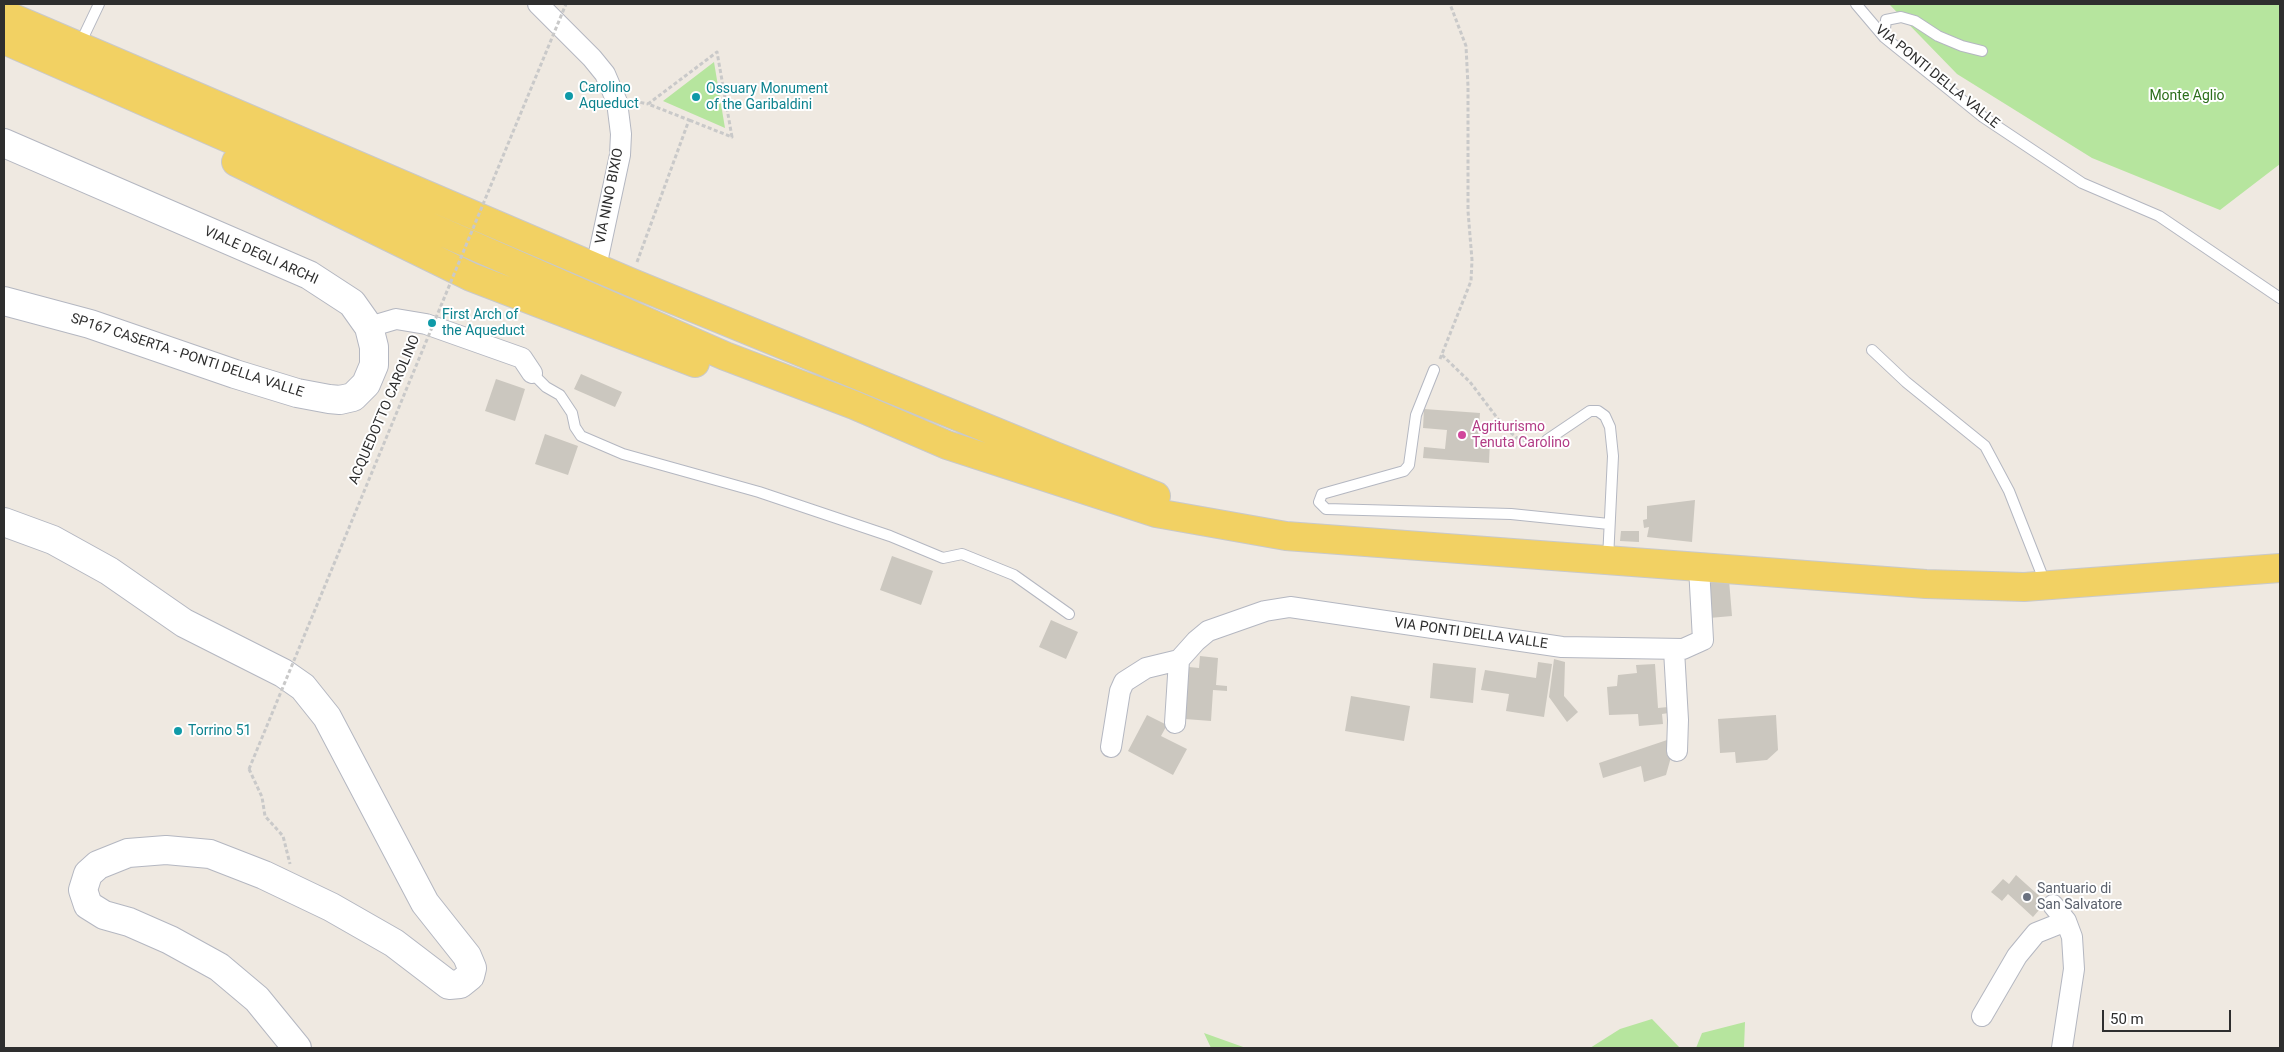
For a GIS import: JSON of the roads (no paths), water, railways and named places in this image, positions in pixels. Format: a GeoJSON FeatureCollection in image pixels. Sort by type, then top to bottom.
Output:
{"type":"FeatureCollection","features":[{"type":"Feature","properties":{"kind":"main road"},"geometry":{"type":"LineString","coordinates":[[4,14],[630,282],[1057,457],[1230,525]]}},
{"type":"Feature","properties":{"kind":"main road"},"geometry":{"type":"LineString","coordinates":[[4,41],[716,352],[854,405],[946,445],[1156,513],[1286,536],[1926,584],[2024,587],[2280,568]]}},
{"type":"Feature","properties":{"kind":"main road","name":"VIALE DEGLI ARCHI"},"geometry":{"type":"LineString","coordinates":[[4,143],[310,275],[352,303],[369,327]]}},
{"type":"Feature","properties":{"kind":"main road","name":"SP167 CASERTA - PONTI DELLA VALLE"},"geometry":{"type":"LineString","coordinates":[[4,301],[90,324],[297,392],[336,400],[353,397],[370,376],[374,346],[369,327]]}},
{"type":"Feature","properties":{"kind":"main road"},"geometry":{"type":"LineString","coordinates":[[4,522],[53,540],[109,572],[184,623],[283,673],[303,687],[328,717],[426,903],[467,956],[472,968],[470,976],[455,986],[444,982],[394,943],[296,889],[210,854],[166,850],[128,853],[98,865],[88,874],[83,890],[85,902],[94,910],[129,922],[170,940],[218,967],[257,999],[297,1048]]}},
{"type":"Feature","properties":{"kind":"street","name":"VIA NINO BIXIO"},"geometry":{"type":"LineString","coordinates":[[538,4],[592,58],[605,74],[617,102],[621,134],[620,155],[596,267]]}},
{"type":"Feature","properties":{"kind":"street"},"geometry":{"type":"LineString","coordinates":[[369,327],[396,319],[426,324],[522,358],[532,373]]}},
{"type":"Feature","properties":{"kind":"street","name":"VIA PONTI DELLA VALLE"},"geometry":{"type":"LineString","coordinates":[[1179,660],[1208,631],[1265,611],[1290,607],[1562,647],[1662,647],[1674,650],[1691,647],[1703,640],[1699,567]]}},
{"type":"Feature","properties":{"kind":"street"},"geometry":{"type":"LineString","coordinates":[[1674,650],[1678,720],[1677,751]]}},
{"type":"Feature","properties":{"kind":"street"},"geometry":{"type":"LineString","coordinates":[[1111,747],[1120,691],[1124,682],[1146,668],[1179,660],[1175,723]]}},
{"type":"Feature","properties":{"kind":"street"},"geometry":{"type":"LineString","coordinates":[[1982,1016],[2017,956],[2036,933],[2059,913],[2072,937],[2074,969],[2062,1048]]}},
{"type":"Feature","properties":{"kind":"lane"},"geometry":{"type":"LineString","coordinates":[[78,47],[99,4]]}},
{"type":"Feature","properties":{"kind":"lane","name":"VIA PONTI DELLA VALLE"},"geometry":{"type":"LineString","coordinates":[[1856,4],[1884,37],[1983,117],[2074,177],[2159,216],[2280,298]]}},
{"type":"Feature","properties":{"kind":"lane"},"geometry":{"type":"LineString","coordinates":[[1884,37],[1886,20],[1901,17],[1915,20],[1938,36],[1954,43],[1982,51]]}},
{"type":"Feature","properties":{"kind":"lane"},"geometry":{"type":"LineString","coordinates":[[1872,350],[1906,382],[1985,446],[2008,491],[2046,586]]}},
{"type":"Feature","properties":{"kind":"lane"},"geometry":{"type":"LineString","coordinates":[[1434,370],[1416,415],[1409,465],[1404,472],[1322,494],[1319,502],[1326,509],[1511,514],[1608,524]]}},
{"type":"Feature","properties":{"kind":"lane"},"geometry":{"type":"LineString","coordinates":[[532,373],[546,387],[560,395],[572,413],[575,428],[581,436],[623,454],[759,492],[890,536],[943,558],[962,554],[1014,575],[1069,614]]}},
{"type":"Feature","properties":{"kind":"lane"},"geometry":{"type":"LineString","coordinates":[[1547,440],[1590,411],[1598,411],[1605,416],[1610,427],[1613,456],[1608,524],[1608,560]]}},
{"type":"Feature","properties":{"kind":"place","name":"Carolino Aqueduct"},"geometry":{"type":"Point","coordinates":[569,96]}},
{"type":"Feature","properties":{"kind":"place","name":"Ossuary Monument of the Garibaldini"},"geometry":{"type":"Point","coordinates":[696,97]}},
{"type":"Feature","properties":{"kind":"place","name":"First Arch of the Aqueduct"},"geometry":{"type":"Point","coordinates":[432,323]}},
{"type":"Feature","properties":{"kind":"place","name":"Agriturismo Tenuta Carolino"},"geometry":{"type":"Point","coordinates":[1462,435]}},
{"type":"Feature","properties":{"kind":"place","name":"Torrino 51"},"geometry":{"type":"Point","coordinates":[178,731]}},
{"type":"Feature","properties":{"kind":"place","name":"Santuario di San Salvatore"},"geometry":{"type":"Point","coordinates":[2027,897]}},
{"type":"Feature","properties":{"kind":"park label","name":"Monte Aglio"},"geometry":{"type":"Point","coordinates":[2187,96]}}]}
